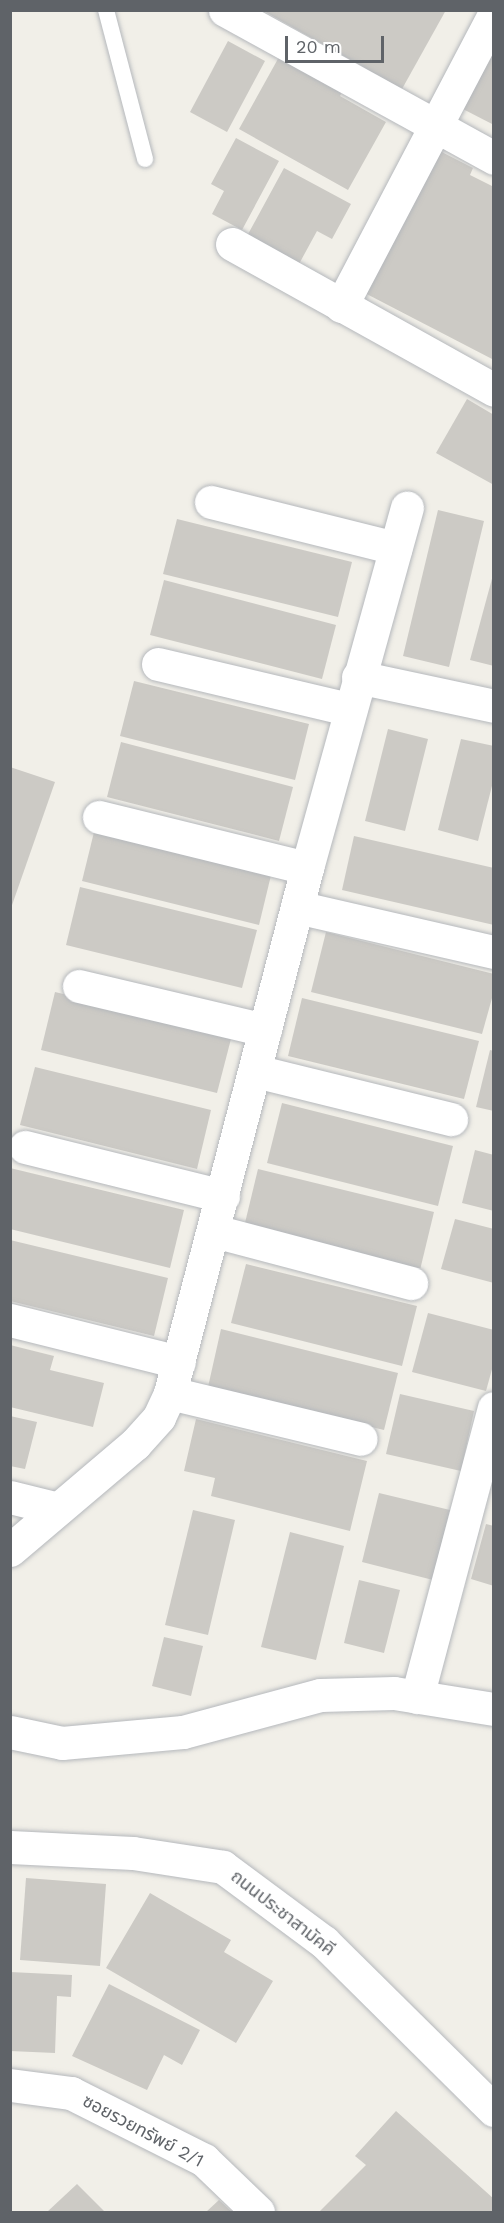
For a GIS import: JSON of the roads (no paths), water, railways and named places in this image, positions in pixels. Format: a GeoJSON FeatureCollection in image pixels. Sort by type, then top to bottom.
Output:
{"type":"FeatureCollection","features":[{"type":"Feature","properties":{"kind":"street"},"geometry":{"type":"LineString","coordinates":[[225,10],[494,158]]}},
{"type":"Feature","properties":{"kind":"street"},"geometry":{"type":"LineString","coordinates":[[341,306],[494,15]]}},
{"type":"Feature","properties":{"kind":"street"},"geometry":{"type":"LineString","coordinates":[[232,244],[494,390]]}},
{"type":"Feature","properties":{"kind":"street"},"geometry":{"type":"LineString","coordinates":[[210,502],[395,548]]}},
{"type":"Feature","properties":{"kind":"street"},"geometry":{"type":"LineString","coordinates":[[10,1550],[135,1444],[159,1417],[170,1393],[349,709],[407,508]]}},
{"type":"Feature","properties":{"kind":"street"},"geometry":{"type":"LineString","coordinates":[[158,664],[349,709]]}},
{"type":"Feature","properties":{"kind":"street"},"geometry":{"type":"LineString","coordinates":[[358,677],[494,706]]}},
{"type":"Feature","properties":{"kind":"street"},"geometry":{"type":"LineString","coordinates":[[99,817],[307,868]]}},
{"type":"Feature","properties":{"kind":"street"},"geometry":{"type":"LineString","coordinates":[[297,907],[494,952]]}},
{"type":"Feature","properties":{"kind":"street"},"geometry":{"type":"LineString","coordinates":[[79,986],[265,1030]]}},
{"type":"Feature","properties":{"kind":"street"},"geometry":{"type":"LineString","coordinates":[[255,1071],[451,1119]]}},
{"type":"Feature","properties":{"kind":"street"},"geometry":{"type":"LineString","coordinates":[[25,1147],[223,1196]]}},
{"type":"Feature","properties":{"kind":"street"},"geometry":{"type":"LineString","coordinates":[[214,1231],[411,1283]]}},
{"type":"Feature","properties":{"kind":"street"},"geometry":{"type":"LineString","coordinates":[[10,1320],[179,1362]]}},
{"type":"Feature","properties":{"kind":"street"},"geometry":{"type":"LineString","coordinates":[[170,1393],[361,1439]]}},
{"type":"Feature","properties":{"kind":"street"},"geometry":{"type":"LineString","coordinates":[[417,1697],[482,1496],[494,1408]]}},
{"type":"Feature","properties":{"kind":"street"},"geometry":{"type":"LineString","coordinates":[[10,1497],[58,1509]]}},
{"type":"Feature","properties":{"kind":"street"},"geometry":{"type":"LineString","coordinates":[[10,1732],[62,1743],[183,1732],[320,1695],[394,1693],[494,1709]]}},
{"type":"Feature","properties":{"kind":"street","name":"ถนนประชาสามัคคี"},"geometry":{"type":"LineString","coordinates":[[10,1847],[133,1853],[223,1867],[324,1942],[494,2110]]}},
{"type":"Feature","properties":{"kind":"street","name":"ซอยรวยทรัพย์ 2/1"},"geometry":{"type":"LineString","coordinates":[[10,2085],[71,2093],[204,2160],[258,2212]]}},
{"type":"Feature","properties":{"kind":"lane"},"geometry":{"type":"LineString","coordinates":[[106,10],[145,159]]}}]}
